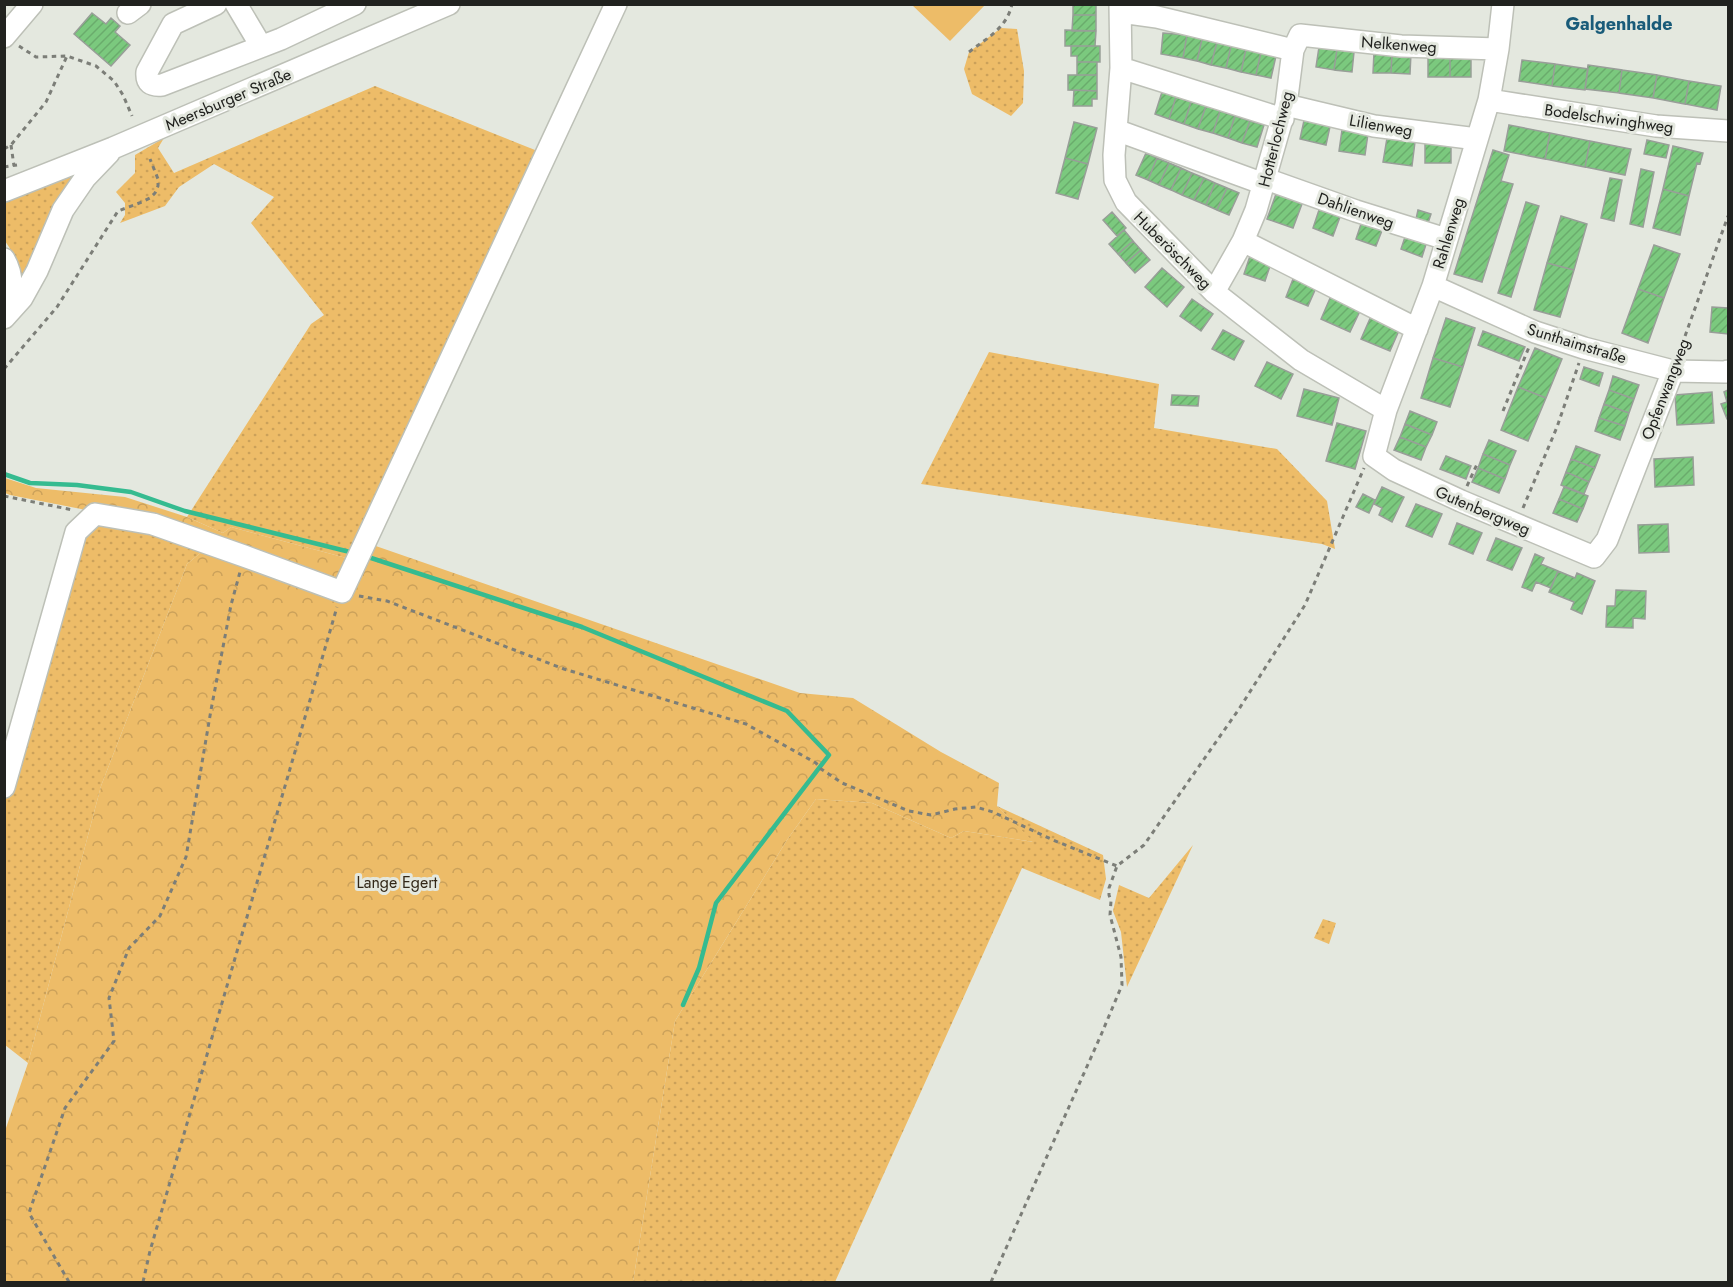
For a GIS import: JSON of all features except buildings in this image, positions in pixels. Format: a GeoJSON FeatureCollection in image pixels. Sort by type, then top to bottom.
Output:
{"type":"FeatureCollection","features":[{"type":"Feature","properties":{"kind":"street"},"geometry":{"type":"LineString","coordinates":[[4,37],[32,4]]}},
{"type":"Feature","properties":{"kind":"street"},"geometry":{"type":"LineString","coordinates":[[216,4],[173,24],[147,72],[146,77],[149,83],[153,86],[162,85],[281,39],[355,4]]}},
{"type":"Feature","properties":{"kind":"street"},"geometry":{"type":"LineString","coordinates":[[236,4],[261,46]]}},
{"type":"Feature","properties":{"kind":"street","name":"Meersburger Straße"},"geometry":{"type":"LineString","coordinates":[[4,191],[113,148],[450,4]]}},
{"type":"Feature","properties":{"kind":"street"},"geometry":{"type":"LineString","coordinates":[[4,787],[76,532],[95,514],[153,524],[342,592],[616,4]]}},
{"type":"Feature","properties":{"kind":"street","name":"Rahlenweg"},"geometry":{"type":"LineString","coordinates":[[1374,456],[1386,410],[1433,286],[1489,100],[1503,4]]}},
{"type":"Feature","properties":{"kind":"street","name":"Nelkenweg"},"geometry":{"type":"LineString","coordinates":[[1121,8],[1296,43],[1498,49]]}},
{"type":"Feature","properties":{"kind":"street","name":"Huberöschweg"},"geometry":{"type":"LineString","coordinates":[[1121,8],[1121,68],[1114,155],[1115,180],[1126,202],[1214,292],[1301,360],[1386,410]]}},
{"type":"Feature","properties":{"kind":"street","name":"Hotterlochweg"},"geometry":{"type":"LineString","coordinates":[[1214,292],[1243,241],[1256,210],[1284,112],[1296,43]]}},
{"type":"Feature","properties":{"kind":"street","name":"Lilienweg"},"geometry":{"type":"LineString","coordinates":[[1121,68],[1284,112],[1477,139]]}},
{"type":"Feature","properties":{"kind":"street","name":"Bodelschwinghweg"},"geometry":{"type":"LineString","coordinates":[[1489,100],[1656,126],[1728,131]]}},
{"type":"Feature","properties":{"kind":"street","name":"Dahlienweg"},"geometry":{"type":"LineString","coordinates":[[1116,130],[1265,182],[1446,239]]}},
{"type":"Feature","properties":{"kind":"street"},"geometry":{"type":"LineString","coordinates":[[4,318],[22,298],[37,271],[63,210],[85,178],[113,148]]}},
{"type":"Feature","properties":{"kind":"street"},"geometry":{"type":"LineString","coordinates":[[1243,241],[1417,329]]}},
{"type":"Feature","properties":{"kind":"street"},"geometry":{"type":"LineString","coordinates":[[4,259],[10,270],[12,286],[4,313]]}},
{"type":"Feature","properties":{"kind":"street","name":"Sunthaimstraße"},"geometry":{"type":"LineString","coordinates":[[1433,286],[1535,332],[1584,348],[1673,371],[1728,371]]}},
{"type":"Feature","properties":{"kind":"street","name":"Opfenwangweg"},"geometry":{"type":"LineString","coordinates":[[1594,557],[1607,540],[1673,371]]}},
{"type":"Feature","properties":{"kind":"street","name":"Gutenbergweg"},"geometry":{"type":"LineString","coordinates":[[1374,456],[1394,470],[1461,501],[1594,557]]}},
{"type":"Feature","properties":{"kind":"path"},"geometry":{"type":"LineString","coordinates":[[969,52],[1001,28],[1009,16],[1012,4]]}},
{"type":"Feature","properties":{"kind":"path"},"geometry":{"type":"LineString","coordinates":[[4,37],[36,57],[67,56],[96,66],[114,81],[132,116]]}},
{"type":"Feature","properties":{"kind":"path"},"geometry":{"type":"LineString","coordinates":[[4,148],[11,145],[46,102],[67,56]]}},
{"type":"Feature","properties":{"kind":"path"},"geometry":{"type":"LineString","coordinates":[[4,167],[14,165],[11,145]]}},
{"type":"Feature","properties":{"kind":"path"},"geometry":{"type":"LineString","coordinates":[[4,369],[57,307],[118,211],[142,202],[155,193],[158,179],[150,159]]}},
{"type":"Feature","properties":{"kind":"path","name":"Opfenwangweg"},"geometry":{"type":"LineString","coordinates":[[1673,371],[1728,216]]}},
{"type":"Feature","properties":{"kind":"path"},"geometry":{"type":"LineString","coordinates":[[1503,411],[1535,332]]}},
{"type":"Feature","properties":{"kind":"path"},"geometry":{"type":"LineString","coordinates":[[1516,524],[1557,427],[1584,348]]}},
{"type":"Feature","properties":{"kind":"path"},"geometry":{"type":"LineString","coordinates":[[991,1282],[1122,985],[1121,957],[1110,915],[1109,888],[1116,866],[1144,844],[1239,709],[1305,605],[1364,469],[1374,456]]}},
{"type":"Feature","properties":{"kind":"path"},"geometry":{"type":"LineString","coordinates":[[1461,501],[1478,462]]}},
{"type":"Feature","properties":{"kind":"path"},"geometry":{"type":"LineString","coordinates":[[4,496],[95,514]]}},
{"type":"Feature","properties":{"kind":"path"},"geometry":{"type":"LineString","coordinates":[[69,1282],[29,1213],[65,1108],[114,1041],[109,998],[129,948],[160,916],[186,857],[198,778],[231,605],[244,556]]}},
{"type":"Feature","properties":{"kind":"path"},"geometry":{"type":"LineString","coordinates":[[143,1282],[150,1251],[342,592],[387,601],[564,669],[747,724],[816,763],[842,783],[909,811],[931,815],[976,807],[993,812],[1116,866]]}},
{"type":"Feature","properties":{"kind":"green space"},"geometry":{"type":"Polygon","coordinates":[[[912,5],[985,5],[950,41],[912,5]]]}},
{"type":"Feature","properties":{"kind":"green space"},"geometry":{"type":"Polygon","coordinates":[[[1001,28],[1017,29],[1024,71],[1023,103],[1011,116],[972,94],[964,69],[969,52],[1001,28]]]}},
{"type":"Feature","properties":{"kind":"green space"},"geometry":{"type":"Polygon","coordinates":[[[375,86],[540,152],[350,559],[231,527],[223,533],[187,517],[311,324],[324,315],[251,223],[274,197],[214,164],[179,187],[165,206],[120,223],[125,215],[125,203],[116,192],[135,173],[135,155],[164,138],[158,148],[174,173],[375,86]]]}},
{"type":"Feature","properties":{"kind":"green space"},"geometry":{"type":"Polygon","coordinates":[[[82,172],[22,286],[17,259],[5,241],[4,202],[82,172]]]}},
{"type":"Feature","properties":{"kind":"green space"},"geometry":{"type":"Polygon","coordinates":[[[989,352],[1159,384],[1154,428],[1277,449],[1327,501],[1335,549],[1322,544],[921,484],[989,352]]]}},
{"type":"Feature","properties":{"kind":"green space","name":"Lange Egert"},"geometry":{"type":"Polygon","coordinates":[[[5,478],[36,488],[125,497],[187,517],[223,533],[231,527],[350,559],[370,544],[800,693],[853,698],[941,752],[999,783],[997,806],[1034,842],[964,831],[951,838],[872,803],[816,799],[787,840],[675,1021],[633,1282],[5,1282],[5,1131],[28,1063],[101,786],[187,564],[204,550],[81,509],[10,495],[5,493],[5,478]]]}},
{"type":"Feature","properties":{"kind":"green space"},"geometry":{"type":"Polygon","coordinates":[[[116,520],[204,550],[187,564],[101,786],[28,1063],[5,1045],[4,791],[75,546],[89,527],[116,520]]]}},
{"type":"Feature","properties":{"kind":"green space"},"geometry":{"type":"Polygon","coordinates":[[[816,799],[872,803],[951,838],[964,831],[1033,842],[997,806],[1103,855],[1106,879],[1100,900],[1022,868],[835,1282],[633,1282],[675,1021],[787,840],[816,799]]]}},
{"type":"Feature","properties":{"kind":"green space"},"geometry":{"type":"Polygon","coordinates":[[[1193,845],[1127,987],[1121,932],[1113,911],[1119,885],[1149,898],[1193,845]]]}},
{"type":"Feature","properties":{"kind":"green space"},"geometry":{"type":"Polygon","coordinates":[[[1323,919],[1336,923],[1329,944],[1314,938],[1323,919]]]}},
{"type":"Feature","properties":{"kind":"waterway"},"geometry":{"type":"LineString","coordinates":[[4,474],[30,483],[77,485],[131,492],[185,511],[354,553]]}},
{"type":"Feature","properties":{"kind":"waterway"},"geometry":{"type":"LineString","coordinates":[[365,556],[582,627],[787,711],[829,755],[716,903],[699,968],[683,1005]]}},
{"type":"Feature","properties":{"kind":"district","name":"Galgenhalde"},"geometry":{"type":"Point","coordinates":[1619,24]}}]}
